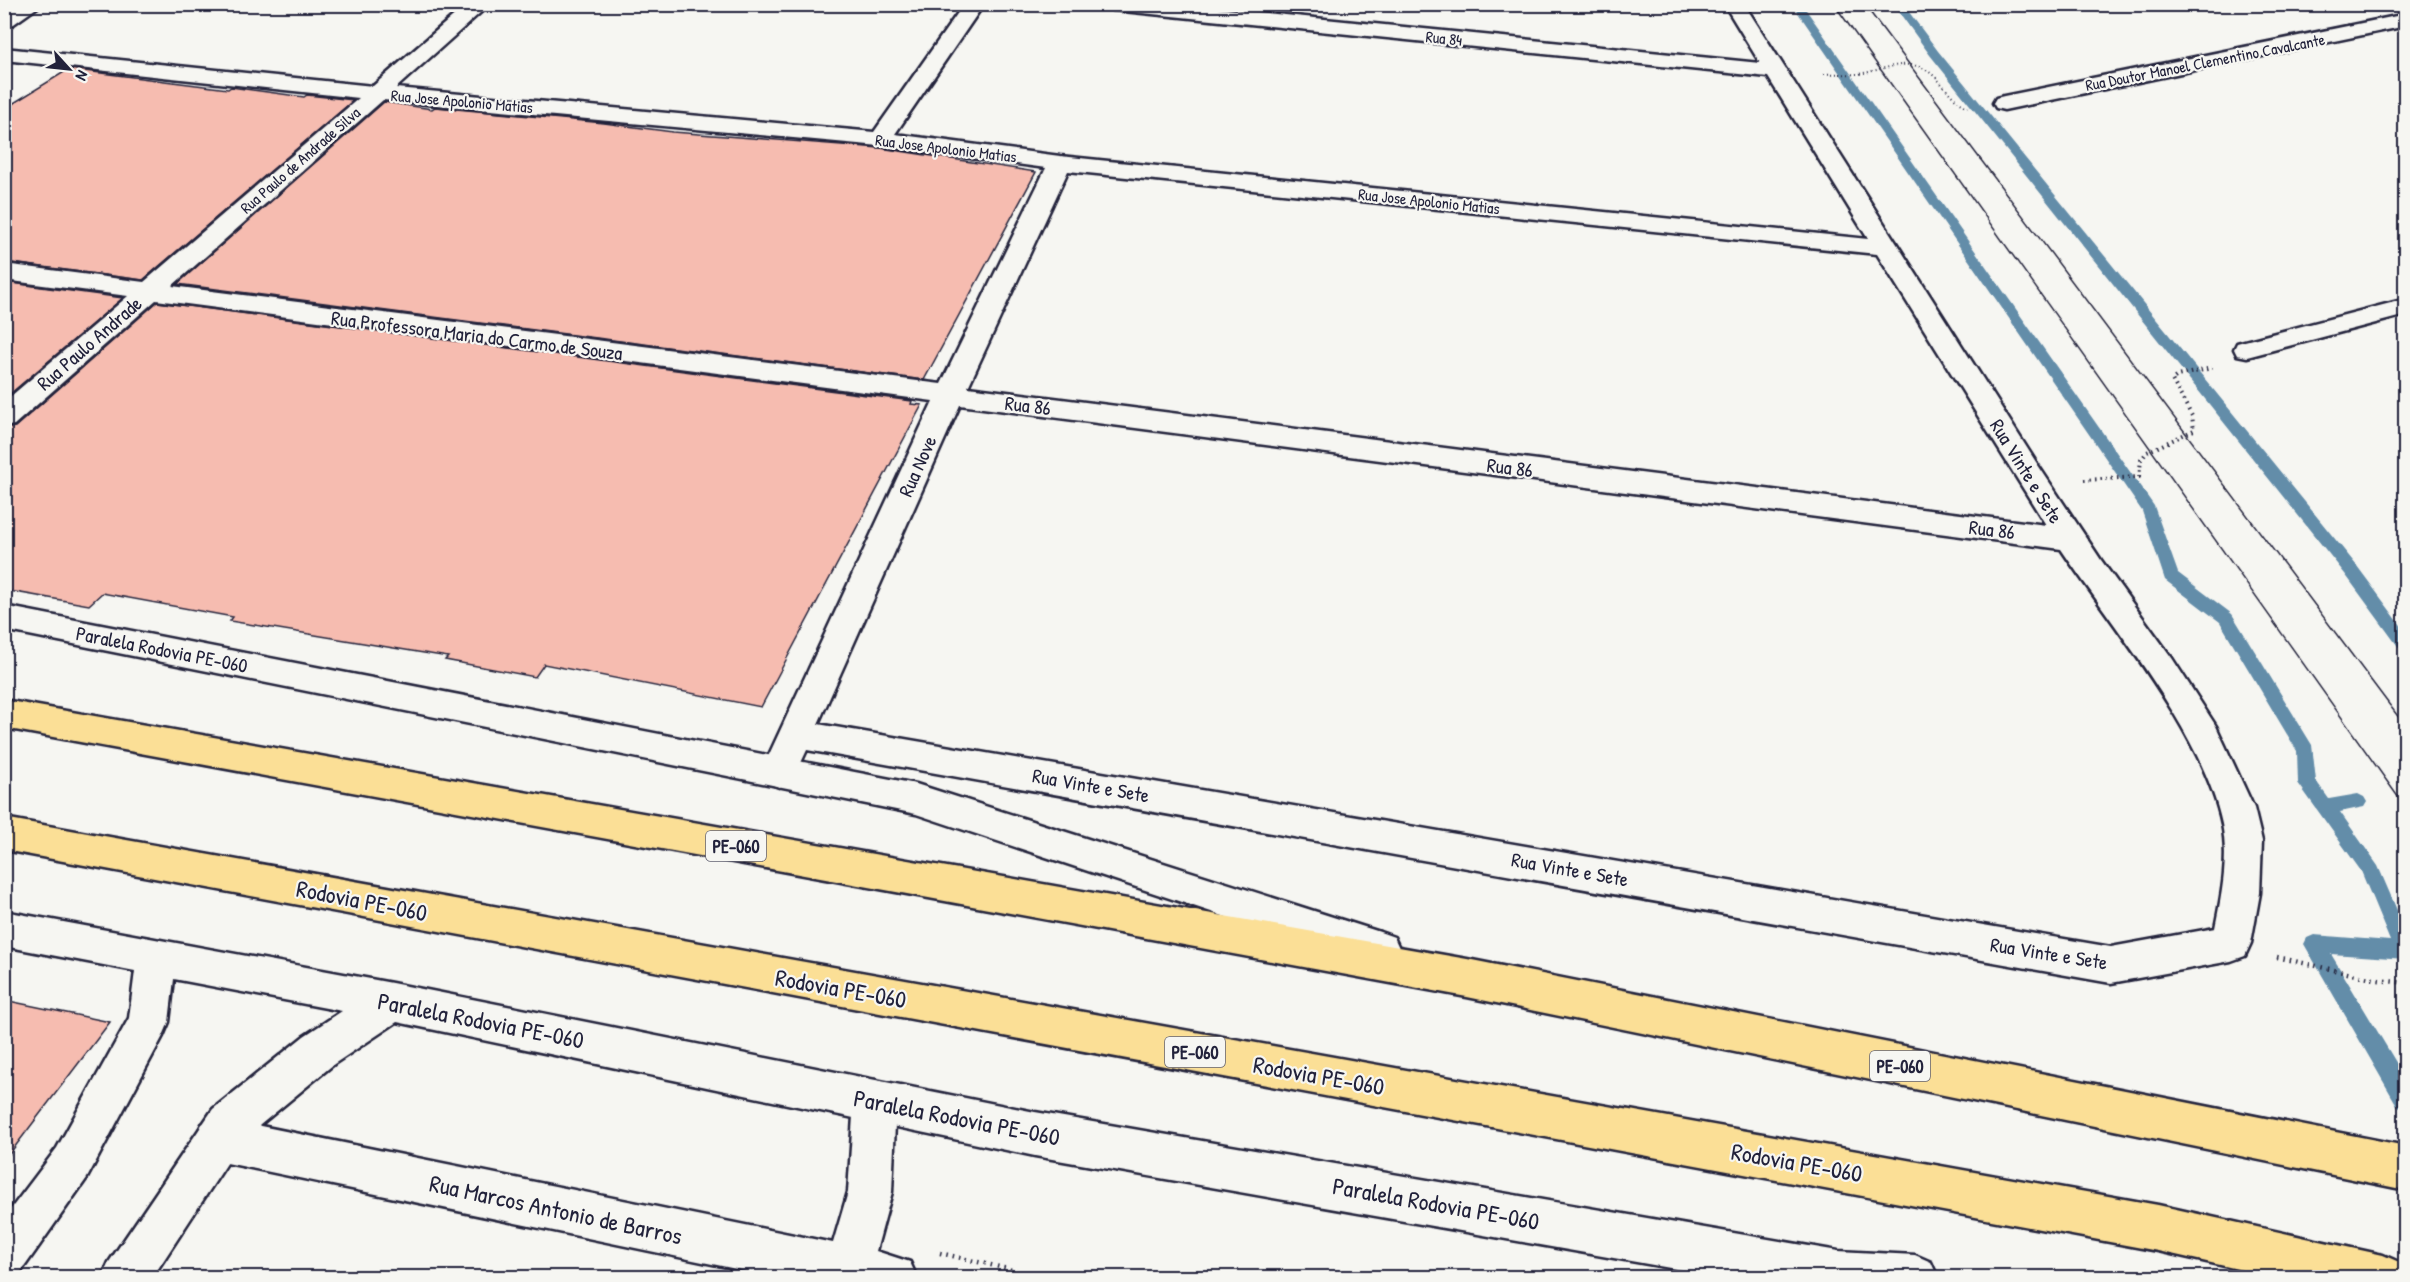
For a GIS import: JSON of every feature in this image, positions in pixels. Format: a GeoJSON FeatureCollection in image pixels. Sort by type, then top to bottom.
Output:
{"type":"FeatureCollection","features":[{"type":"Feature","properties":{"kind":"highway","name":"PE-060"},"geometry":{"type":"LineString","coordinates":[[4,714],[1467,978],[2332,1155],[2406,1168]]}},
{"type":"Feature","properties":{"kind":"highway","name":"Rodovia PE-060"},"geometry":{"type":"LineString","coordinates":[[4,834],[2158,1228],[2383,1278]]}},
{"type":"Feature","properties":{"kind":"street"},"geometry":{"type":"LineString","coordinates":[[4,22],[32,4]]}},
{"type":"Feature","properties":{"kind":"street","name":"Rua Paulo de Andrade Silva"},"geometry":{"type":"LineString","coordinates":[[147,292],[480,4]]}},
{"type":"Feature","properties":{"kind":"street"},"geometry":{"type":"LineString","coordinates":[[880,139],[974,4]]}},
{"type":"Feature","properties":{"kind":"street","name":"Rua 84"},"geometry":{"type":"LineString","coordinates":[[1113,4],[1775,71]]}},
{"type":"Feature","properties":{"kind":"street","name":"Rua Vinte e Sete"},"geometry":{"type":"LineString","coordinates":[[797,734],[2111,964],[2231,943],[2243,884],[2243,846],[2237,811],[2211,746],[2071,539],[1734,4]]}},
{"type":"Feature","properties":{"kind":"street","name":"Rua Doutor Manoel Clementino Cavalcante"},"geometry":{"type":"LineString","coordinates":[[2004,103],[2333,37],[2406,20]]}},
{"type":"Feature","properties":{"kind":"street","name":"Rua Jose Apolonio Matias"},"geometry":{"type":"LineString","coordinates":[[8,57],[880,139],[1060,163],[1887,248]]}},
{"type":"Feature","properties":{"kind":"street","name":"Rua Nove"},"geometry":{"type":"LineString","coordinates":[[779,772],[950,395],[1060,163]]}},
{"type":"Feature","properties":{"kind":"street","name":"Rua Professora Maria do Carmo de Souza"},"geometry":{"type":"LineString","coordinates":[[4,272],[950,395]]}},
{"type":"Feature","properties":{"kind":"street","name":"Rua Paulo Andrade"},"geometry":{"type":"LineString","coordinates":[[4,418],[147,292]]}},
{"type":"Feature","properties":{"kind":"street"},"geometry":{"type":"LineString","coordinates":[[2247,349],[2406,307]]}},
{"type":"Feature","properties":{"kind":"street","name":"Rua 86"},"geometry":{"type":"LineString","coordinates":[[950,395],[2071,539]]}},
{"type":"Feature","properties":{"kind":"street","name":"Paralela Rodovia PE-060"},"geometry":{"type":"LineString","coordinates":[[4,618],[916,800],[1467,978]]}},
{"type":"Feature","properties":{"kind":"street","name":"Paralela Rodovia PE-060"},"geometry":{"type":"LineString","coordinates":[[4,928],[392,1002],[1035,1134],[1838,1274],[1915,1278]]}},
{"type":"Feature","properties":{"kind":"street"},"geometry":{"type":"LineString","coordinates":[[4,1257],[72,1163],[149,1022],[156,957]]}},
{"type":"Feature","properties":{"kind":"street"},"geometry":{"type":"LineString","coordinates":[[125,1278],[228,1124],[319,1050],[392,1002]]}},
{"type":"Feature","properties":{"kind":"street"},"geometry":{"type":"LineString","coordinates":[[849,1267],[870,1192],[875,1101]]}},
{"type":"Feature","properties":{"kind":"street","name":"Rua Marcos Antonio de Barros"},"geometry":{"type":"LineString","coordinates":[[217,1139],[894,1278]]}},
{"type":"Feature","properties":{"kind":"path"},"geometry":{"type":"LineString","coordinates":[[1821,74],[1860,74],[1878,68],[1920,67],[1927,71],[1948,96],[1965,106]]}},
{"type":"Feature","properties":{"kind":"path"},"geometry":{"type":"LineString","coordinates":[[2102,481],[2139,477],[2142,468],[2141,460],[2150,447],[2187,436],[2194,430],[2194,419],[2175,391],[2172,380],[2177,376],[2207,370]]}},
{"type":"Feature","properties":{"kind":"path"},"geometry":{"type":"LineString","coordinates":[[2267,955],[2378,980],[2406,983]]}},
{"type":"Feature","properties":{"kind":"building"},"geometry":{"type":"Polygon","coordinates":[[[69,69],[228,89],[231,87],[304,97],[307,95],[354,100],[143,280],[4,262],[4,109],[69,69]]]}},
{"type":"Feature","properties":{"kind":"building"},"geometry":{"type":"Polygon","coordinates":[[[384,102],[432,109],[435,107],[604,123],[673,132],[880,148],[1036,172],[924,380],[177,284],[384,102]]]}},
{"type":"Feature","properties":{"kind":"building"},"geometry":{"type":"Polygon","coordinates":[[[4,282],[123,298],[4,399],[4,282]]]}},
{"type":"Feature","properties":{"kind":"building"},"geometry":{"type":"Polygon","coordinates":[[[157,302],[912,401],[911,404],[922,405],[761,707],[544,664],[535,677],[445,660],[448,657],[230,621],[233,617],[102,593],[89,605],[4,590],[4,429],[15,427],[157,302]]]}},
{"type":"Feature","properties":{"kind":"building"},"geometry":{"type":"Polygon","coordinates":[[[4,1000],[110,1022],[4,1161],[4,1000]]]}},
{"type":"Feature","properties":{"kind":"waterway"},"geometry":{"type":"LineString","coordinates":[[1797,4],[2149,510],[2171,576],[2226,618],[2306,750],[2307,783],[2325,807]]}},
{"type":"Feature","properties":{"kind":"waterway"},"geometry":{"type":"LineString","coordinates":[[1898,4],[1934,53],[2351,570],[2406,645]]}},
{"type":"Feature","properties":{"kind":"waterway"},"geometry":{"type":"LineString","coordinates":[[2325,807],[2358,802]]}},
{"type":"Feature","properties":{"kind":"waterway"},"geometry":{"type":"LineString","coordinates":[[2325,807],[2369,866],[2404,951],[2314,944],[2406,1100]]}},
{"type":"Feature","properties":{"kind":"tram line"},"geometry":{"type":"LineString","coordinates":[[1834,4],[2406,808]]}},
{"type":"Feature","properties":{"kind":"tram line"},"geometry":{"type":"LineString","coordinates":[[1864,4],[2406,727]]}}]}
